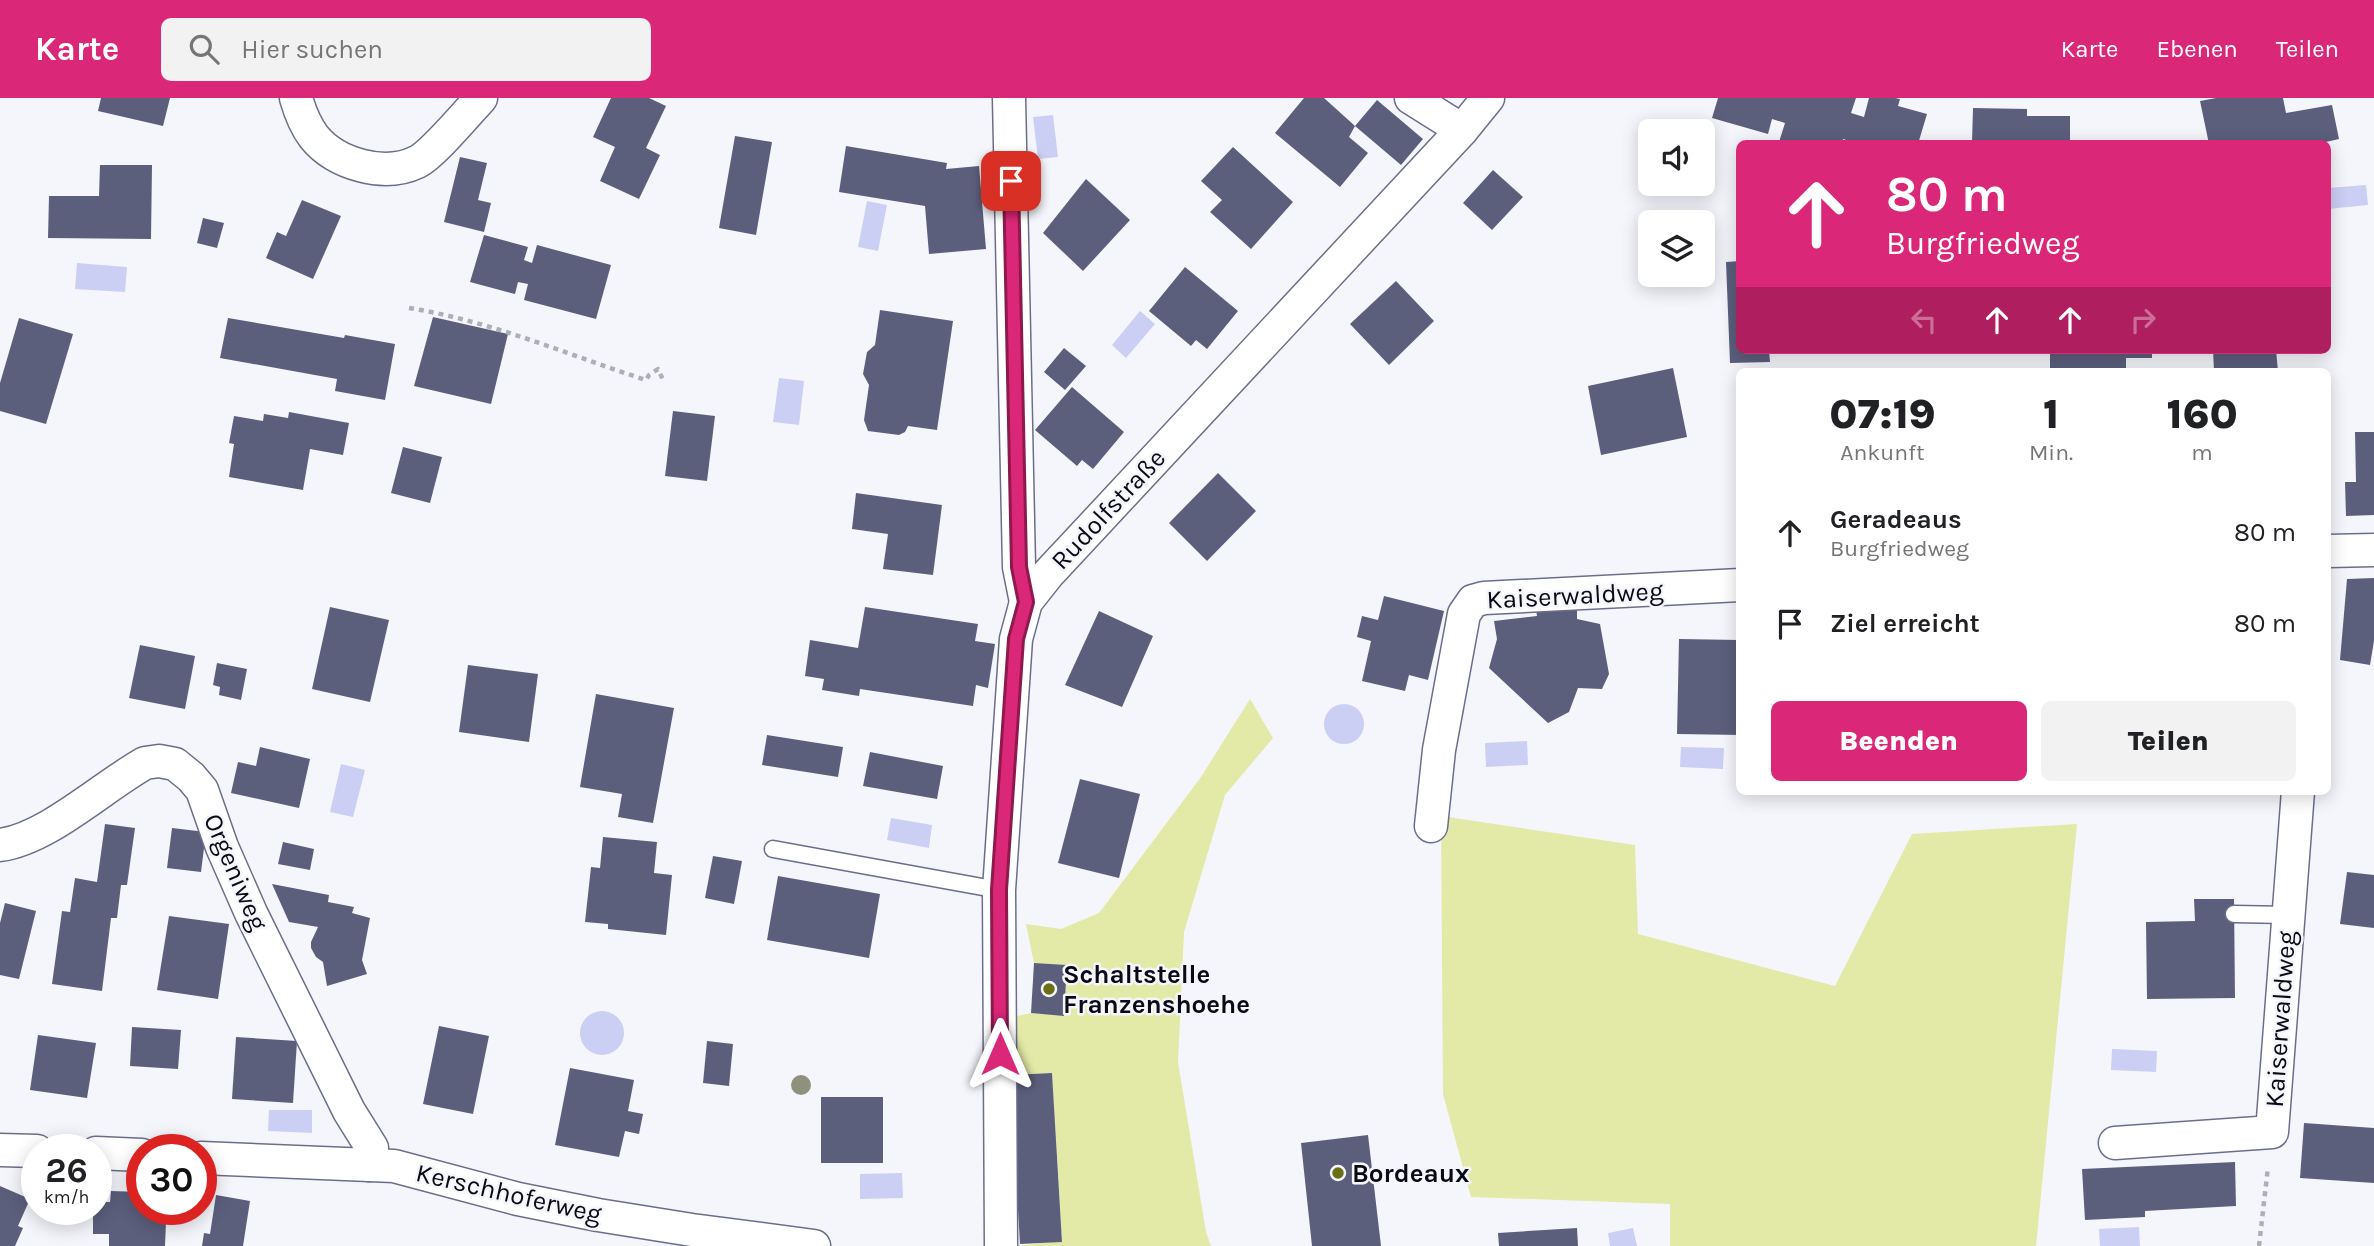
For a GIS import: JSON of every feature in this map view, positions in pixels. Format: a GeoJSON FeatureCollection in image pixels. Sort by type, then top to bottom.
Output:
{"type":"FeatureCollection","features":[{"type":"Feature","properties":{"kind":"street"},"geometry":{"type":"LineString","coordinates":[[296,98],[303,120],[315,138],[335,156],[365,167],[394,169],[418,162],[481,98]]}},
{"type":"Feature","properties":{"kind":"street"},"geometry":{"type":"LineString","coordinates":[[1009,98],[1019,567],[1026,602]]}},
{"type":"Feature","properties":{"kind":"street"},"geometry":{"type":"LineString","coordinates":[[1411,98],[1462,130]]}},
{"type":"Feature","properties":{"kind":"street","name":"Rudolfstraße"},"geometry":{"type":"LineString","coordinates":[[1001,1246],[999,890],[1016,639],[1026,602],[1049,573],[1462,130],[1488,98]]}},
{"type":"Feature","properties":{"kind":"street"},"geometry":{"type":"LineString","coordinates":[[2331,551],[2374,550]]}},
{"type":"Feature","properties":{"kind":"street","name":"Kaiserwaldweg"},"geometry":{"type":"LineString","coordinates":[[1431,826],[1439,750],[1464,614],[1474,601],[1484,598],[1736,585]]}},
{"type":"Feature","properties":{"kind":"street","name":"Orgeniweg"},"geometry":{"type":"LineString","coordinates":[[0,845],[12,844],[36,832],[145,764],[159,761],[175,764],[191,776],[202,790],[222,847],[251,914],[349,1111],[372,1148],[370,1165]]}},
{"type":"Feature","properties":{"kind":"street","name":"Kaiserwaldweg"},"geometry":{"type":"LineString","coordinates":[[2115,1143],[2272,1132],[2298,795]]}},
{"type":"Feature","properties":{"kind":"street"},"geometry":{"type":"LineString","coordinates":[[0,1150],[21,1151]]}},
{"type":"Feature","properties":{"kind":"street","name":"Kerschhoferweg"},"geometry":{"type":"LineString","coordinates":[[217,1159],[394,1166],[519,1199],[598,1215],[814,1246]]}},
{"type":"Feature","properties":{"kind":"lane"},"geometry":{"type":"LineString","coordinates":[[773,849],[999,890]]}},
{"type":"Feature","properties":{"kind":"lane"},"geometry":{"type":"LineString","coordinates":[[2234,914],[2288,915]]}},
{"type":"Feature","properties":{"kind":"path"},"geometry":{"type":"LineString","coordinates":[[409,308],[511,333],[646,380],[658,369],[664,382]]}},
{"type":"Feature","properties":{"kind":"path"},"geometry":{"type":"LineString","coordinates":[[2259,1246],[2272,1132]]}},
{"type":"Feature","properties":{"kind":"green space"},"geometry":{"type":"Polygon","coordinates":[[[1250,699],[1273,738],[1225,795],[1184,932],[1178,1062],[1206,1232],[1211,1246],[1016,1246],[1062,1241],[1052,1073],[1010,1075],[1012,1017],[1031,1013],[1064,1015],[1067,965],[1034,963],[1026,924],[1061,929],[1099,913],[1201,777],[1250,699]]]}},
{"type":"Feature","properties":{"kind":"green space"},"geometry":{"type":"Polygon","coordinates":[[[1441,816],[1635,845],[1638,934],[1835,986],[1912,834],[2077,824],[2036,1246],[1670,1246],[1670,1204],[1471,1197],[1443,1094],[1441,816]]]}},
{"type":"Feature","properties":{"kind":"water"},"geometry":{"type":"Polygon","coordinates":[[[1053,115],[1058,157],[1038,159],[1033,117],[1053,115]]]}},
{"type":"Feature","properties":{"kind":"water"},"geometry":{"type":"Polygon","coordinates":[[[2366,185],[2368,205],[2331,209],[2331,188],[2366,185]]]}},
{"type":"Feature","properties":{"kind":"water"},"geometry":{"type":"Polygon","coordinates":[[[867,201],[887,205],[878,251],[858,247],[867,201]]]}},
{"type":"Feature","properties":{"kind":"water"},"geometry":{"type":"Polygon","coordinates":[[[77,263],[127,267],[125,292],[75,289],[77,263]]]}},
{"type":"Feature","properties":{"kind":"water"},"geometry":{"type":"Polygon","coordinates":[[[1140,311],[1155,324],[1126,358],[1112,345],[1140,311]]]}},
{"type":"Feature","properties":{"kind":"water"},"geometry":{"type":"Polygon","coordinates":[[[779,378],[804,381],[799,425],[773,422],[779,378]]]}},
{"type":"Feature","properties":{"kind":"water"},"geometry":{"type":"Polygon","coordinates":[[[1344,704],[1358,710],[1364,724],[1358,738],[1344,744],[1330,738],[1324,724],[1330,710],[1344,704]]]}},
{"type":"Feature","properties":{"kind":"water"},"geometry":{"type":"Polygon","coordinates":[[[1527,741],[1528,765],[1486,767],[1485,743],[1527,741]]]}},
{"type":"Feature","properties":{"kind":"water"},"geometry":{"type":"Polygon","coordinates":[[[1681,747],[1724,748],[1723,769],[1680,767],[1681,747]]]}},
{"type":"Feature","properties":{"kind":"water"},"geometry":{"type":"Polygon","coordinates":[[[341,764],[365,770],[353,817],[330,812],[341,764]]]}},
{"type":"Feature","properties":{"kind":"water"},"geometry":{"type":"Polygon","coordinates":[[[891,818],[932,825],[929,848],[887,840],[891,818]]]}},
{"type":"Feature","properties":{"kind":"water"},"geometry":{"type":"Polygon","coordinates":[[[602,1011],[617,1018],[624,1033],[617,1048],[602,1055],[587,1048],[580,1033],[587,1018],[602,1011]]]}},
{"type":"Feature","properties":{"kind":"water"},"geometry":{"type":"Polygon","coordinates":[[[2112,1049],[2157,1051],[2156,1072],[2111,1070],[2112,1049]]]}},
{"type":"Feature","properties":{"kind":"water"},"geometry":{"type":"Polygon","coordinates":[[[269,1110],[312,1110],[312,1133],[268,1131],[269,1110]]]}},
{"type":"Feature","properties":{"kind":"water"},"geometry":{"type":"Polygon","coordinates":[[[902,1173],[903,1198],[860,1199],[860,1174],[902,1173]]]}},
{"type":"Feature","properties":{"kind":"water"},"geometry":{"type":"Polygon","coordinates":[[[2139,1227],[2140,1246],[2100,1246],[2099,1229],[2139,1227]]]}},
{"type":"Feature","properties":{"kind":"water"},"geometry":{"type":"Polygon","coordinates":[[[1633,1228],[1637,1246],[1610,1246],[1608,1233],[1633,1228]]]}},
{"type":"Feature","properties":{"kind":"building"},"geometry":{"type":"Polygon","coordinates":[[[101,98],[170,98],[163,126],[98,111],[101,98]]]}},
{"type":"Feature","properties":{"kind":"building"},"geometry":{"type":"Polygon","coordinates":[[[611,98],[649,98],[666,106],[646,148],[660,155],[639,199],[600,181],[615,147],[593,137],[611,98]]]}},
{"type":"Feature","properties":{"kind":"building"},"geometry":{"type":"Polygon","coordinates":[[[1304,98],[1324,98],[1355,126],[1349,137],[1368,153],[1340,187],[1275,133],[1304,98]]]}},
{"type":"Feature","properties":{"kind":"building"},"geometry":{"type":"Polygon","coordinates":[[[1718,98],[1856,98],[1851,113],[1864,117],[1869,98],[1895,98],[1900,99],[1898,106],[1927,114],[1919,140],[1780,140],[1785,123],[1772,119],[1768,134],[1712,118],[1718,98]]]}},
{"type":"Feature","properties":{"kind":"building"},"geometry":{"type":"Polygon","coordinates":[[[2216,98],[2283,98],[2286,113],[2332,105],[2339,139],[2208,140],[2200,101],[2216,98]]]}},
{"type":"Feature","properties":{"kind":"building"},"geometry":{"type":"Polygon","coordinates":[[[1377,100],[1423,139],[1401,165],[1355,126],[1377,100]]]}},
{"type":"Feature","properties":{"kind":"building"},"geometry":{"type":"Polygon","coordinates":[[[1973,108],[2027,109],[2027,116],[2070,116],[2070,140],[1972,140],[1973,108]]]}},
{"type":"Feature","properties":{"kind":"building"},"geometry":{"type":"Polygon","coordinates":[[[735,136],[772,142],[756,235],[719,228],[735,136]]]}},
{"type":"Feature","properties":{"kind":"building"},"geometry":{"type":"Polygon","coordinates":[[[846,146],[947,163],[946,169],[979,166],[986,249],[929,254],[925,206],[839,192],[846,146]]]}},
{"type":"Feature","properties":{"kind":"building"},"geometry":{"type":"Polygon","coordinates":[[[1233,147],[1293,202],[1251,249],[1210,212],[1222,200],[1201,181],[1233,147]]]}},
{"type":"Feature","properties":{"kind":"building"},"geometry":{"type":"Polygon","coordinates":[[[460,157],[487,163],[478,200],[491,203],[484,232],[444,222],[460,157]]]}},
{"type":"Feature","properties":{"kind":"building"},"geometry":{"type":"Polygon","coordinates":[[[100,165],[152,165],[151,239],[48,238],[49,196],[99,196],[100,165]]]}},
{"type":"Feature","properties":{"kind":"building"},"geometry":{"type":"Polygon","coordinates":[[[1493,170],[1523,197],[1492,230],[1463,203],[1493,170]]]}},
{"type":"Feature","properties":{"kind":"building"},"geometry":{"type":"Polygon","coordinates":[[[1086,179],[1130,220],[1083,271],[1043,233],[1086,179]]]}},
{"type":"Feature","properties":{"kind":"building"},"geometry":{"type":"Polygon","coordinates":[[[302,200],[341,216],[313,279],[266,258],[277,232],[286,236],[302,200]]]}},
{"type":"Feature","properties":{"kind":"building"},"geometry":{"type":"Polygon","coordinates":[[[203,218],[224,223],[217,248],[197,243],[203,218]]]}},
{"type":"Feature","properties":{"kind":"building"},"geometry":{"type":"Polygon","coordinates":[[[484,235],[528,247],[524,260],[532,263],[537,245],[611,265],[596,319],[524,300],[528,284],[518,282],[515,294],[470,282],[484,235]]]}},
{"type":"Feature","properties":{"kind":"building"},"geometry":{"type":"Polygon","coordinates":[[[1736,261],[1736,354],[1769,354],[1770,362],[1730,363],[1726,262],[1736,261]]]}},
{"type":"Feature","properties":{"kind":"building"},"geometry":{"type":"Polygon","coordinates":[[[1185,267],[1238,311],[1207,349],[1196,340],[1191,346],[1149,311],[1185,267]]]}},
{"type":"Feature","properties":{"kind":"building"},"geometry":{"type":"Polygon","coordinates":[[[1396,281],[1434,321],[1389,365],[1350,324],[1396,281]]]}},
{"type":"Feature","properties":{"kind":"building"},"geometry":{"type":"Polygon","coordinates":[[[880,310],[953,321],[937,430],[908,426],[905,432],[899,435],[868,431],[864,420],[869,385],[863,374],[867,352],[875,345],[880,310]]]}},
{"type":"Feature","properties":{"kind":"building"},"geometry":{"type":"Polygon","coordinates":[[[433,317],[508,334],[491,404],[414,386],[433,317]]]}},
{"type":"Feature","properties":{"kind":"building"},"geometry":{"type":"Polygon","coordinates":[[[19,318],[73,334],[46,424],[0,411],[0,383],[19,318]]]}},
{"type":"Feature","properties":{"kind":"building"},"geometry":{"type":"Polygon","coordinates":[[[228,318],[395,344],[385,400],[335,391],[337,379],[220,358],[228,318]]]}},
{"type":"Feature","properties":{"kind":"building"},"geometry":{"type":"Polygon","coordinates":[[[1064,348],[1086,366],[1065,390],[1044,372],[1064,348]]]}},
{"type":"Feature","properties":{"kind":"building"},"geometry":{"type":"Polygon","coordinates":[[[2050,354],[2152,354],[2152,358],[2126,358],[2126,368],[2050,368],[2050,354]]]}},
{"type":"Feature","properties":{"kind":"building"},"geometry":{"type":"Polygon","coordinates":[[[2213,354],[2276,354],[2278,368],[2214,368],[2213,354]]]}},
{"type":"Feature","properties":{"kind":"building"},"geometry":{"type":"Polygon","coordinates":[[[1673,368],[1687,437],[1601,455],[1588,386],[1673,368]]]}},
{"type":"Feature","properties":{"kind":"building"},"geometry":{"type":"Polygon","coordinates":[[[1072,387],[1124,432],[1093,469],[1082,460],[1077,466],[1035,430],[1072,387]]]}},
{"type":"Feature","properties":{"kind":"building"},"geometry":{"type":"Polygon","coordinates":[[[673,411],[715,416],[707,481],[665,476],[673,411]]]}},
{"type":"Feature","properties":{"kind":"building"},"geometry":{"type":"Polygon","coordinates":[[[289,412],[349,423],[343,455],[310,449],[303,490],[229,477],[234,444],[229,443],[234,416],[263,421],[264,414],[288,418],[289,412]]]}},
{"type":"Feature","properties":{"kind":"building"},"geometry":{"type":"Polygon","coordinates":[[[2355,432],[2374,432],[2374,515],[2346,516],[2345,482],[2356,482],[2355,432]]]}},
{"type":"Feature","properties":{"kind":"building"},"geometry":{"type":"Polygon","coordinates":[[[403,447],[442,457],[430,503],[391,493],[403,447]]]}},
{"type":"Feature","properties":{"kind":"building"},"geometry":{"type":"Polygon","coordinates":[[[1218,473],[1256,511],[1207,561],[1169,523],[1218,473]]]}},
{"type":"Feature","properties":{"kind":"building"},"geometry":{"type":"Polygon","coordinates":[[[856,493],[942,505],[933,575],[883,569],[888,534],[852,529],[856,493]]]}},
{"type":"Feature","properties":{"kind":"building"},"geometry":{"type":"Polygon","coordinates":[[[2374,578],[2374,641],[2370,665],[2340,660],[2347,579],[2374,578]]]}},
{"type":"Feature","properties":{"kind":"building"},"geometry":{"type":"Polygon","coordinates":[[[1384,596],[1444,611],[1428,680],[1409,675],[1405,691],[1362,681],[1371,641],[1357,637],[1362,616],[1378,620],[1384,596]]]}},
{"type":"Feature","properties":{"kind":"building"},"geometry":{"type":"Polygon","coordinates":[[[1577,606],[1577,619],[1600,624],[1609,674],[1602,689],[1578,688],[1569,712],[1548,723],[1489,668],[1497,639],[1494,621],[1537,616],[1536,610],[1577,606]]]}},
{"type":"Feature","properties":{"kind":"building"},"geometry":{"type":"Polygon","coordinates":[[[330,607],[389,620],[370,702],[312,689],[330,607]]]}},
{"type":"Feature","properties":{"kind":"building"},"geometry":{"type":"Polygon","coordinates":[[[865,607],[978,624],[975,641],[995,644],[988,688],[976,685],[973,706],[860,689],[859,696],[822,690],[824,679],[805,676],[810,640],[858,648],[865,607]]]}},
{"type":"Feature","properties":{"kind":"building"},"geometry":{"type":"Polygon","coordinates":[[[1099,611],[1153,636],[1122,707],[1065,685],[1099,611]]]}},
{"type":"Feature","properties":{"kind":"building"},"geometry":{"type":"Polygon","coordinates":[[[1679,639],[1736,640],[1736,735],[1677,734],[1679,639]]]}},
{"type":"Feature","properties":{"kind":"building"},"geometry":{"type":"Polygon","coordinates":[[[140,645],[195,656],[185,709],[129,698],[140,645]]]}},
{"type":"Feature","properties":{"kind":"building"},"geometry":{"type":"Polygon","coordinates":[[[217,663],[247,669],[241,700],[219,695],[220,687],[213,685],[217,663]]]}},
{"type":"Feature","properties":{"kind":"building"},"geometry":{"type":"Polygon","coordinates":[[[468,665],[538,674],[529,742],[459,732],[468,665]]]}},
{"type":"Feature","properties":{"kind":"building"},"geometry":{"type":"Polygon","coordinates":[[[596,694],[674,708],[653,823],[618,817],[622,794],[580,787],[596,694]]]}},
{"type":"Feature","properties":{"kind":"building"},"geometry":{"type":"Polygon","coordinates":[[[767,735],[843,747],[838,777],[762,765],[767,735]]]}},
{"type":"Feature","properties":{"kind":"building"},"geometry":{"type":"Polygon","coordinates":[[[260,747],[310,759],[299,808],[231,793],[238,762],[256,766],[260,747]]]}},
{"type":"Feature","properties":{"kind":"building"},"geometry":{"type":"Polygon","coordinates":[[[870,752],[943,766],[937,799],[863,786],[870,752]]]}},
{"type":"Feature","properties":{"kind":"building"},"geometry":{"type":"Polygon","coordinates":[[[1080,779],[1140,794],[1119,878],[1058,863],[1080,779]]]}},
{"type":"Feature","properties":{"kind":"building"},"geometry":{"type":"Polygon","coordinates":[[[105,824],[135,828],[127,885],[121,885],[117,918],[111,918],[102,991],[52,984],[62,911],[70,912],[75,878],[97,882],[105,824]]]}},
{"type":"Feature","properties":{"kind":"building"},"geometry":{"type":"Polygon","coordinates":[[[172,828],[206,832],[201,872],[167,868],[172,828]]]}},
{"type":"Feature","properties":{"kind":"building"},"geometry":{"type":"Polygon","coordinates":[[[603,837],[657,842],[654,873],[672,875],[666,935],[608,929],[608,924],[585,922],[591,867],[600,868],[603,837]]]}},
{"type":"Feature","properties":{"kind":"building"},"geometry":{"type":"Polygon","coordinates":[[[283,842],[314,849],[310,870],[278,864],[283,842]]]}},
{"type":"Feature","properties":{"kind":"building"},"geometry":{"type":"Polygon","coordinates":[[[713,856],[742,861],[734,904],[705,898],[713,856]]]}},
{"type":"Feature","properties":{"kind":"building"},"geometry":{"type":"Polygon","coordinates":[[[2347,872],[2374,875],[2374,928],[2340,924],[2347,872]]]}},
{"type":"Feature","properties":{"kind":"building"},"geometry":{"type":"Polygon","coordinates":[[[778,876],[880,894],[869,958],[767,940],[778,876]]]}},
{"type":"Feature","properties":{"kind":"building"},"geometry":{"type":"Polygon","coordinates":[[[272,884],[329,895],[328,902],[354,907],[352,913],[370,918],[362,960],[367,974],[327,986],[323,962],[311,948],[318,927],[289,922],[272,884]]]}},
{"type":"Feature","properties":{"kind":"building"},"geometry":{"type":"Polygon","coordinates":[[[2194,899],[2234,899],[2235,998],[2147,999],[2146,922],[2195,921],[2194,899]]]}},
{"type":"Feature","properties":{"kind":"building"},"geometry":{"type":"Polygon","coordinates":[[[5,903],[36,911],[19,979],[0,975],[0,923],[5,903]]]}},
{"type":"Feature","properties":{"kind":"building"},"geometry":{"type":"Polygon","coordinates":[[[169,916],[229,924],[218,999],[157,990],[169,916]]]}},
{"type":"Feature","properties":{"kind":"building","name":"Schaltstelle Franzenshoehe"},"geometry":{"type":"Polygon","coordinates":[[[1034,963],[1067,965],[1064,1016],[1031,1013],[1034,963]]]}},
{"type":"Feature","properties":{"kind":"building"},"geometry":{"type":"Polygon","coordinates":[[[439,1026],[489,1036],[473,1114],[423,1104],[439,1026]]]}},
{"type":"Feature","properties":{"kind":"building"},"geometry":{"type":"Polygon","coordinates":[[[132,1027],[181,1030],[178,1069],[130,1066],[132,1027]]]}},
{"type":"Feature","properties":{"kind":"building"},"geometry":{"type":"Polygon","coordinates":[[[38,1035],[96,1043],[87,1098],[30,1090],[38,1035]]]}},
{"type":"Feature","properties":{"kind":"building"},"geometry":{"type":"Polygon","coordinates":[[[236,1037],[297,1041],[293,1103],[232,1099],[236,1037]]]}},
{"type":"Feature","properties":{"kind":"building"},"geometry":{"type":"Polygon","coordinates":[[[707,1041],[733,1044],[729,1086],[703,1083],[707,1041]]]}},
{"type":"Feature","properties":{"kind":"building"},"geometry":{"type":"Polygon","coordinates":[[[570,1068],[634,1080],[628,1111],[643,1114],[639,1134],[625,1131],[619,1157],[555,1145],[570,1068]]]}},
{"type":"Feature","properties":{"kind":"building"},"geometry":{"type":"Polygon","coordinates":[[[1052,1073],[1062,1242],[1020,1244],[1010,1075],[1052,1073]]]}},
{"type":"Feature","properties":{"kind":"building"},"geometry":{"type":"Polygon","coordinates":[[[821,1097],[883,1097],[883,1163],[821,1163],[821,1097]]]}},
{"type":"Feature","properties":{"kind":"building"},"geometry":{"type":"Polygon","coordinates":[[[2304,1123],[2374,1128],[2374,1183],[2300,1178],[2304,1123]]]}},
{"type":"Feature","properties":{"kind":"building","name":"Bordeaux"},"geometry":{"type":"Polygon","coordinates":[[[1368,1135],[1381,1246],[1312,1246],[1301,1143],[1368,1135]]]}},
{"type":"Feature","properties":{"kind":"building"},"geometry":{"type":"Polygon","coordinates":[[[2235,1162],[2236,1206],[2145,1211],[2145,1217],[2085,1220],[2082,1169],[2235,1162]]]}},
{"type":"Feature","properties":{"kind":"building"},"geometry":{"type":"Polygon","coordinates":[[[0,1186],[21,1195],[21,1219],[18,1226],[23,1228],[15,1246],[0,1246],[0,1186]]]}},
{"type":"Feature","properties":{"kind":"building"},"geometry":{"type":"Polygon","coordinates":[[[112,1191],[126,1191],[126,1225],[166,1225],[165,1246],[109,1246],[109,1234],[93,1234],[93,1225],[112,1225],[112,1191]]]}},
{"type":"Feature","properties":{"kind":"building"},"geometry":{"type":"Polygon","coordinates":[[[217,1195],[250,1201],[243,1246],[202,1246],[204,1233],[210,1234],[211,1225],[217,1225],[217,1195]]]}},
{"type":"Feature","properties":{"kind":"building"},"geometry":{"type":"Polygon","coordinates":[[[1577,1228],[1578,1246],[1499,1246],[1498,1233],[1577,1228]]]}},
{"type":"Feature","properties":{"kind":"place","name":"Schaltstelle Franzenshoehe"},"geometry":{"type":"Point","coordinates":[1049,989]}},
{"type":"Feature","properties":{"kind":"place","name":"Bordeaux"},"geometry":{"type":"Point","coordinates":[1338,1173]}},
{"type":"Feature","properties":{"kind":"route"},"geometry":{"type":"LineString","coordinates":[[1000,1054],[999,890],[1016,639],[1026,602],[1019,567],[1011,181]]}}]}
